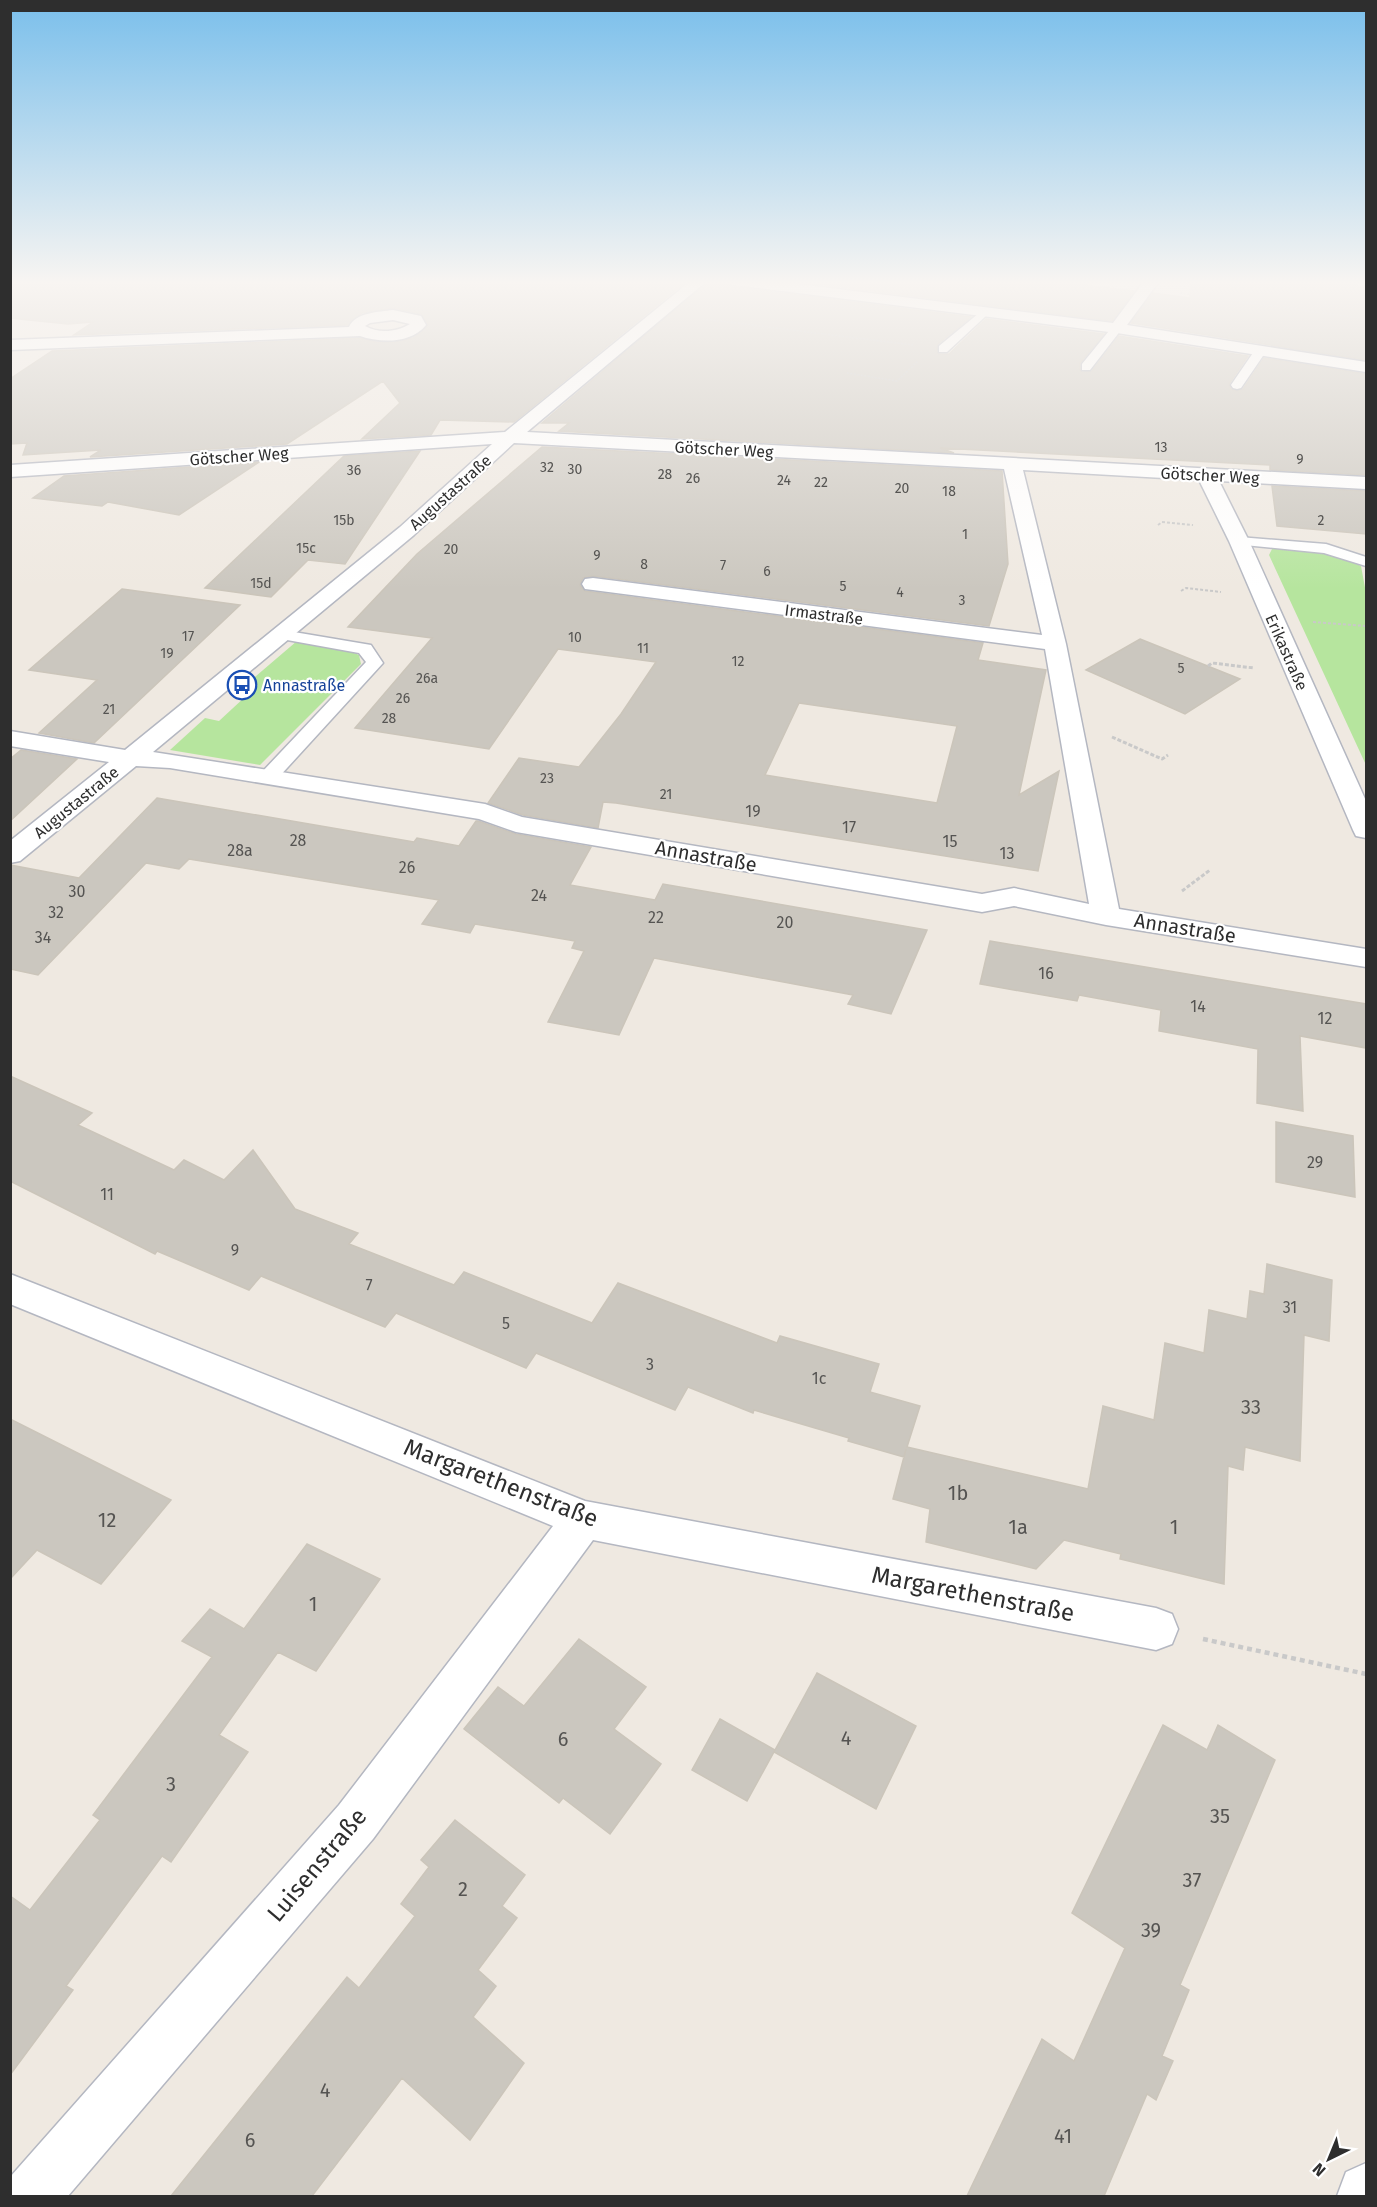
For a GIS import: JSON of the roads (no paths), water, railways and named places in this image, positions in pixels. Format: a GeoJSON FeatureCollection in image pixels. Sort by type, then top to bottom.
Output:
{"type":"FeatureCollection","features":[{"type":"Feature","properties":{"kind":"street","name":"Augustastraße"},"geometry":{"type":"LineString","coordinates":[[10,855],[407,531],[510,437],[576,383]]}},
{"type":"Feature","properties":{"kind":"street","name":"Götscher Weg"},"geometry":{"type":"LineString","coordinates":[[10,471],[510,437],[1366,483]]}},
{"type":"Feature","properties":{"kind":"street"},"geometry":{"type":"LineString","coordinates":[[1012,464],[1055,645],[1106,916]]}},
{"type":"Feature","properties":{"kind":"street","name":"Erikastraße"},"geometry":{"type":"LineString","coordinates":[[1206,474],[1239,541],[1366,830]]}},
{"type":"Feature","properties":{"kind":"street","name":"Irmastraße"},"geometry":{"type":"LineString","coordinates":[[593,584],[1055,645]]}},
{"type":"Feature","properties":{"kind":"street","name":"Annastraße"},"geometry":{"type":"LineString","coordinates":[[10,738],[130,758],[170,760],[485,812],[516,824],[982,903],[1014,897],[1106,916],[1366,958]]}},
{"type":"Feature","properties":{"kind":"street","name":"Margarethenstraße"},"geometry":{"type":"LineString","coordinates":[[10,1288],[583,1519],[1156,1629]]}},
{"type":"Feature","properties":{"kind":"street","name":"Luisenstraße"},"geometry":{"type":"LineString","coordinates":[[31,2196],[356,1822],[583,1519]]}},
{"type":"Feature","properties":{"kind":"street"},"geometry":{"type":"LineString","coordinates":[[1365,2196],[1366,2192]]}},
{"type":"Feature","properties":{"kind":"lane"},"geometry":{"type":"LineString","coordinates":[[1239,541],[1326,549],[1366,562]]}},
{"type":"Feature","properties":{"kind":"lane"},"geometry":{"type":"LineString","coordinates":[[270,776],[375,663],[365,649],[282,635]]}},
{"type":"Feature","properties":{"kind":"place","name":"Annastraße"},"geometry":{"type":"Point","coordinates":[242,685]}}]}
